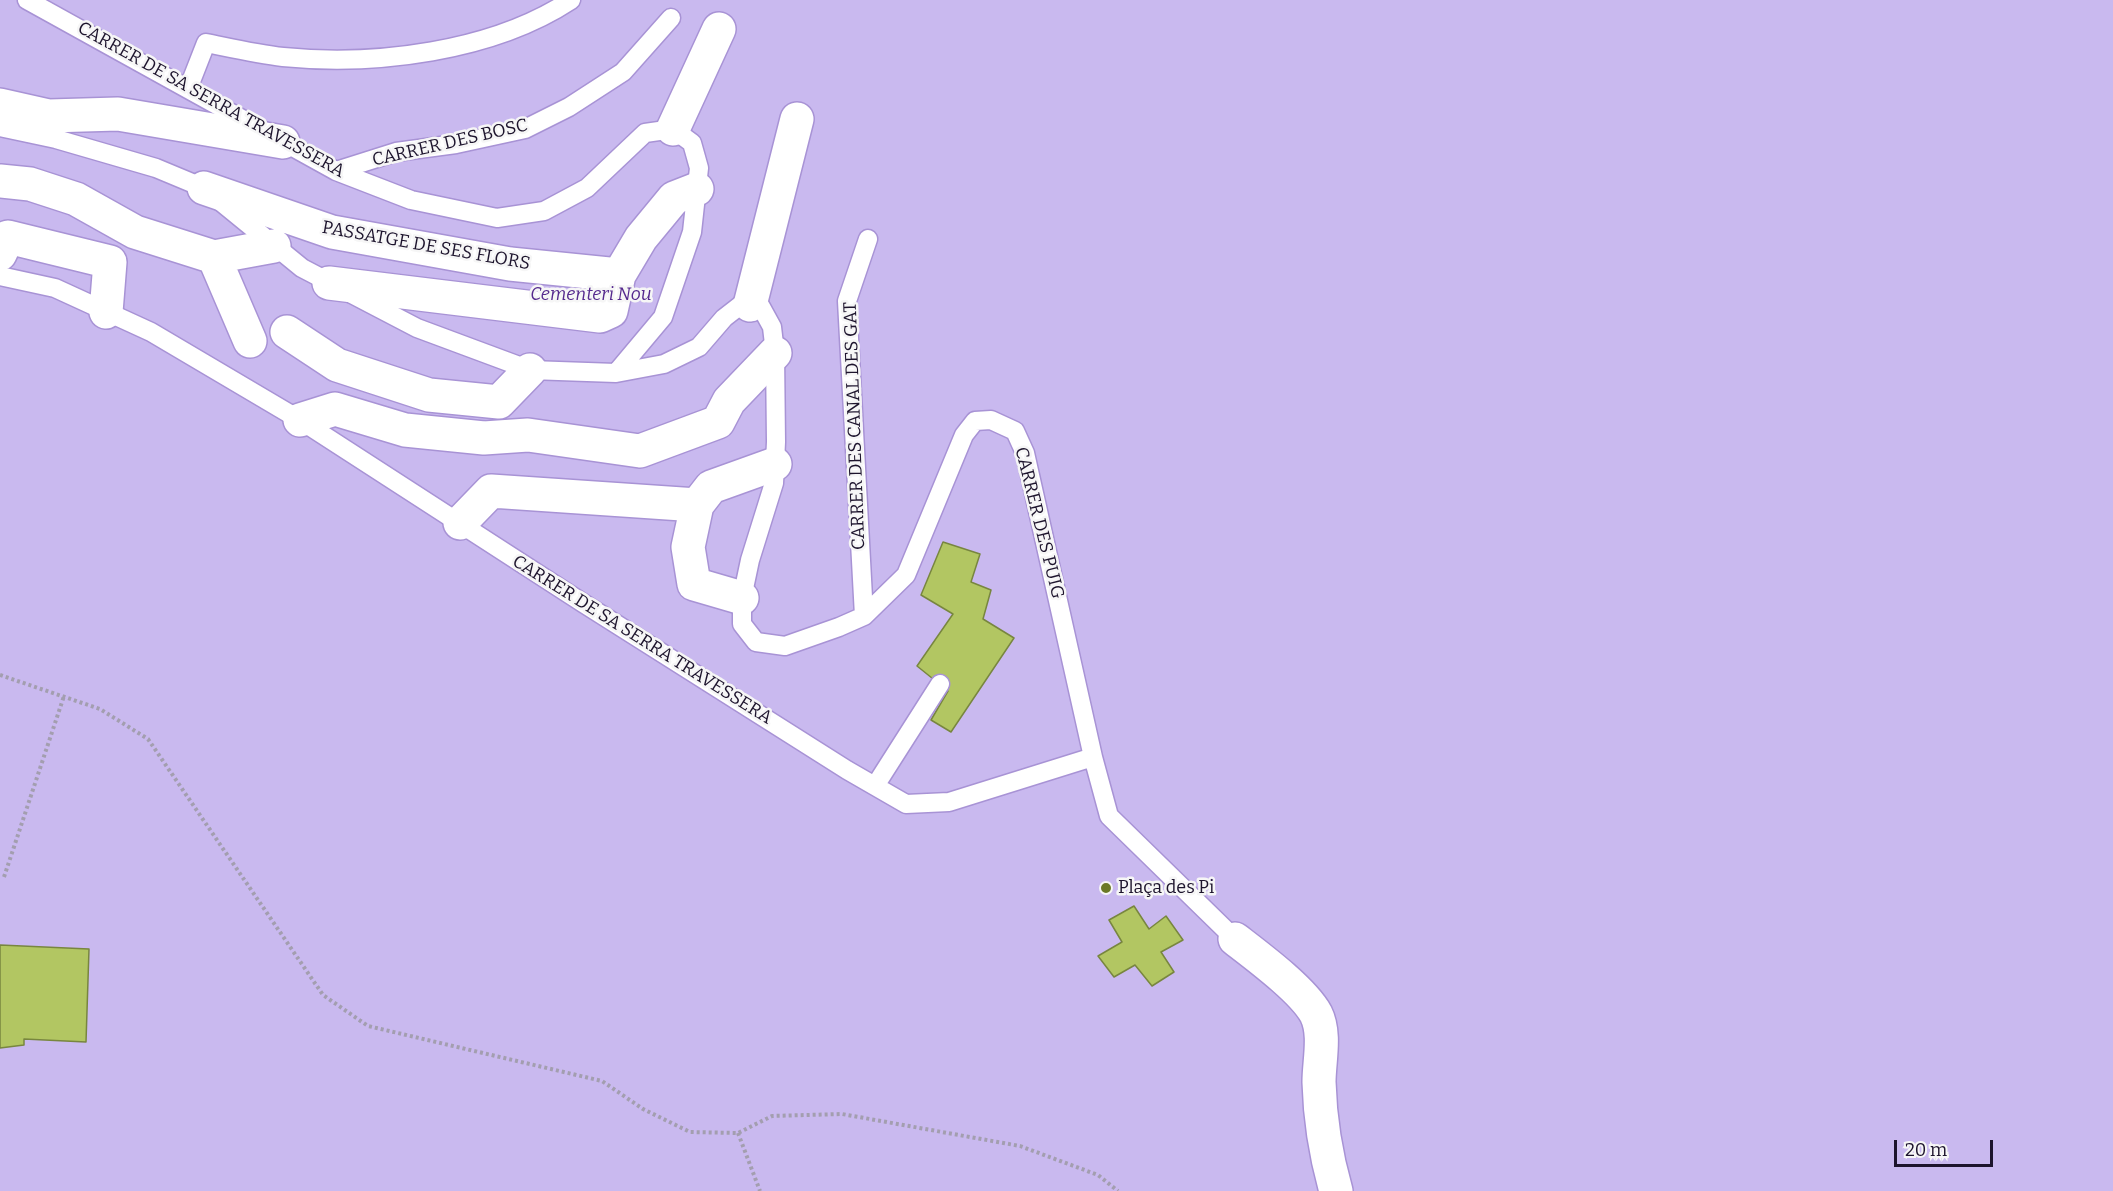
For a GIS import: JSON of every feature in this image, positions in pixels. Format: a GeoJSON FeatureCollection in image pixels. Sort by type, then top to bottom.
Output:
{"type":"FeatureCollection","features":[{"type":"Feature","properties":{"kind":"street"},"geometry":{"type":"LineString","coordinates":[[673,129],[719,29]]}},
{"type":"Feature","properties":{"kind":"street"},"geometry":{"type":"LineString","coordinates":[[0,105],[49,116],[118,114],[283,141]]}},
{"type":"Feature","properties":{"kind":"street"},"geometry":{"type":"LineString","coordinates":[[750,305],[797,119]]}},
{"type":"Feature","properties":{"kind":"street"},"geometry":{"type":"LineString","coordinates":[[0,181],[30,184],[76,199],[135,232],[214,257],[274,246]]}},
{"type":"Feature","properties":{"kind":"street","name":"PASSATGE DE SES FLORS"},"geometry":{"type":"LineString","coordinates":[[204,188],[332,232],[510,264],[619,274]]}},
{"type":"Feature","properties":{"kind":"street"},"geometry":{"type":"LineString","coordinates":[[329,283],[600,316],[611,311],[619,274],[641,238],[674,198],[696,189]]}},
{"type":"Feature","properties":{"kind":"street"},"geometry":{"type":"LineString","coordinates":[[0,254],[8,237],[110,262],[106,312]]}},
{"type":"Feature","properties":{"kind":"street"},"geometry":{"type":"LineString","coordinates":[[214,257],[250,341]]}},
{"type":"Feature","properties":{"kind":"street"},"geometry":{"type":"LineString","coordinates":[[287,332],[337,365],[429,395],[500,402],[530,370]]}},
{"type":"Feature","properties":{"kind":"street"},"geometry":{"type":"LineString","coordinates":[[300,420],[335,409],[405,430],[484,438],[528,435],[640,452],[718,422],[729,401],[775,352]]}},
{"type":"Feature","properties":{"kind":"street"},"geometry":{"type":"LineString","coordinates":[[742,598],[694,584],[688,547],[696,505],[711,487],[775,464]]}},
{"type":"Feature","properties":{"kind":"street"},"geometry":{"type":"LineString","coordinates":[[460,524],[491,491],[696,505]]}},
{"type":"Feature","properties":{"kind":"street"},"geometry":{"type":"LineString","coordinates":[[1235,939],[1280,974],[1316,1014],[1321,1033],[1319,1083],[1327,1160],[1336,1191]]}},
{"type":"Feature","properties":{"kind":"lane"},"geometry":{"type":"LineString","coordinates":[[9,0],[30,2]]}},
{"type":"Feature","properties":{"kind":"lane"},"geometry":{"type":"LineString","coordinates":[[188,89],[206,43],[281,57],[334,60],[403,55],[490,39],[556,10],[571,0]]}},
{"type":"Feature","properties":{"kind":"lane","name":"CARRER DE SA SERRA TRAVESSERA"},"geometry":{"type":"LineString","coordinates":[[30,2],[336,171],[411,200],[497,218],[544,211],[587,188],[645,133],[673,129]]}},
{"type":"Feature","properties":{"kind":"lane","name":"CARRER DES BOSC"},"geometry":{"type":"LineString","coordinates":[[336,171],[396,152],[456,144],[525,129],[569,107],[623,72],[671,18]]}},
{"type":"Feature","properties":{"kind":"lane"},"geometry":{"type":"LineString","coordinates":[[0,127],[56,139],[156,168],[204,188],[302,268],[417,328],[530,370],[616,373],[664,364],[699,347],[724,318],[742,304],[750,305]]}},
{"type":"Feature","properties":{"kind":"lane"},"geometry":{"type":"LineString","coordinates":[[616,373],[663,317],[692,232],[699,168],[692,143],[673,129]]}},
{"type":"Feature","properties":{"kind":"lane","name":"CARRER DES CANAL DES GAT"},"geometry":{"type":"LineString","coordinates":[[864,616],[847,301],[868,239]]}},
{"type":"Feature","properties":{"kind":"lane","name":"CARRER DE SA SERRA TRAVESSERA"},"geometry":{"type":"LineString","coordinates":[[0,276],[55,288],[151,332],[300,420],[460,524],[906,804],[949,801],[1093,757]]}},
{"type":"Feature","properties":{"kind":"lane","name":"CARRER DES PUIG"},"geometry":{"type":"LineString","coordinates":[[750,305],[761,308],[772,327],[775,352],[775,464],[774,483],[750,560],[742,598],[742,624],[756,642],[785,646],[864,616],[906,575],[964,435],[975,421],[991,420],[1016,431],[1025,453],[1093,757]]}},
{"type":"Feature","properties":{"kind":"lane"},"geometry":{"type":"LineString","coordinates":[[875,786],[940,684]]}},
{"type":"Feature","properties":{"kind":"lane"},"geometry":{"type":"LineString","coordinates":[[1093,757],[1109,816],[1235,939]]}},
{"type":"Feature","properties":{"kind":"path"},"geometry":{"type":"LineString","coordinates":[[0,675],[100,709],[148,739],[323,996],[368,1026],[603,1081],[643,1109],[690,1132],[738,1133],[772,1116],[842,1114],[1020,1146],[1098,1175],[1118,1191]]}},
{"type":"Feature","properties":{"kind":"path"},"geometry":{"type":"LineString","coordinates":[[4,877],[64,695]]}},
{"type":"Feature","properties":{"kind":"path"},"geometry":{"type":"LineString","coordinates":[[738,1133],[760,1191]]}},
{"type":"Feature","properties":{"kind":"green space","name":"Cementeri Nou"},"geometry":{"type":"Polygon","coordinates":[[[0,0],[2113,0],[2113,1191],[0,1191],[0,0]]]}},
{"type":"Feature","properties":{"kind":"building"},"geometry":{"type":"Polygon","coordinates":[[[943,542],[980,554],[971,582],[991,590],[983,619],[1014,638],[951,732],[931,720],[948,691],[917,666],[953,614],[921,595],[943,542]]]}},
{"type":"Feature","properties":{"kind":"building"},"geometry":{"type":"Polygon","coordinates":[[[1134,906],[1149,929],[1166,916],[1183,940],[1161,952],[1174,972],[1152,986],[1135,965],[1114,977],[1098,956],[1122,942],[1109,920],[1134,906]]]}},
{"type":"Feature","properties":{"kind":"building"},"geometry":{"type":"Polygon","coordinates":[[[0,945],[89,949],[86,1042],[24,1039],[24,1045],[0,1048],[0,945]]]}},
{"type":"Feature","properties":{"kind":"place","name":"Plaça des Pi"},"geometry":{"type":"Point","coordinates":[1106,888]}}]}
